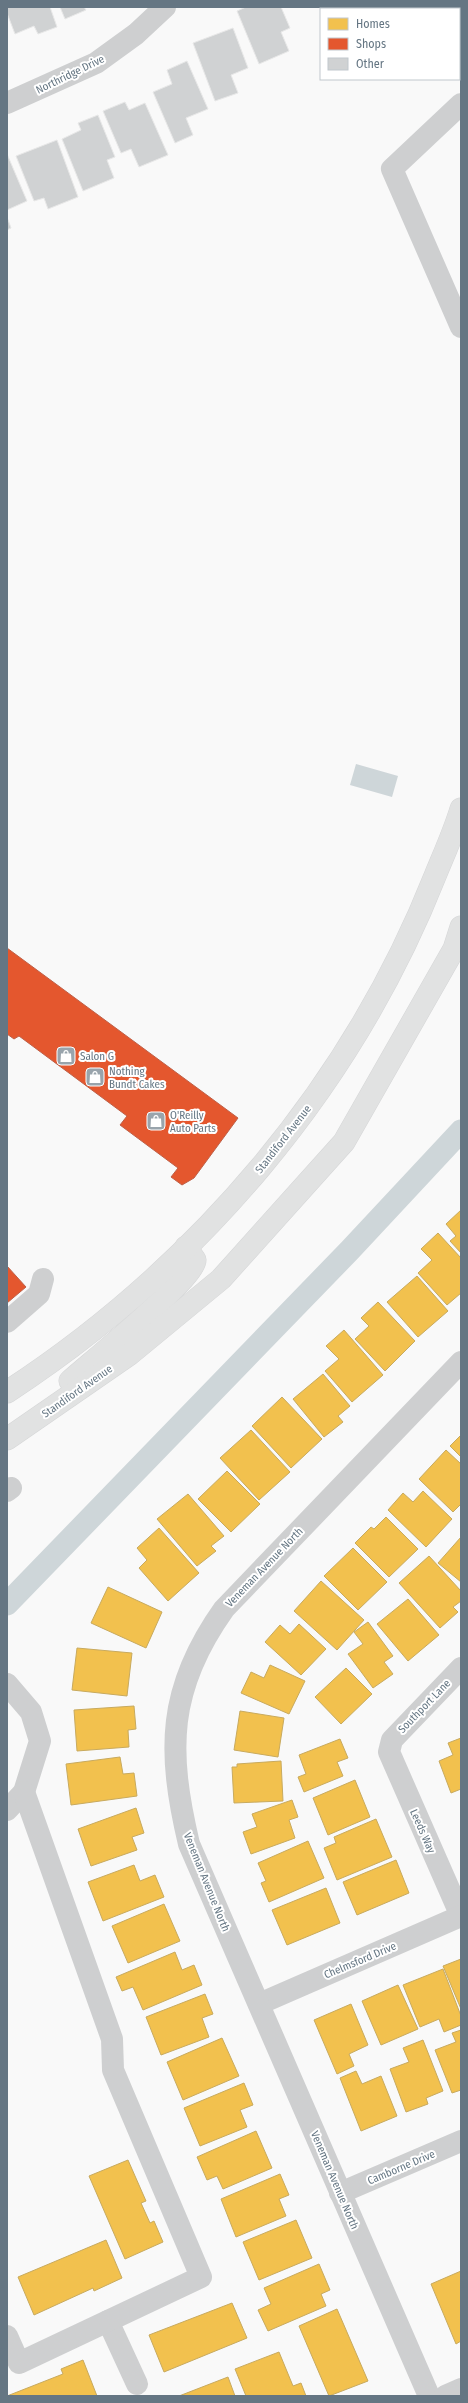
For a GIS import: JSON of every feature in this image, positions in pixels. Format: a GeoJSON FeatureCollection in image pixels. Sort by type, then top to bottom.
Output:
{"type":"FeatureCollection","features":[{"type":"Feature","properties":{"kind":"main road","name":"Standiford Avenue"},"geometry":{"type":"LineString","coordinates":[[7,1392],[94,1330],[152,1281],[214,1220],[287,1136],[349,1046],[381,993],[414,927],[461,809]]}},
{"type":"Feature","properties":{"kind":"main road","name":"Standiford Avenue"},"geometry":{"type":"LineString","coordinates":[[7,1439],[130,1354],[221,1279],[344,1142],[454,949],[461,927]]}},
{"type":"Feature","properties":{"kind":"main road"},"geometry":{"type":"LineString","coordinates":[[56,1406],[71,1381],[170,1292],[194,1268],[195,1260],[186,1247]]}},
{"type":"Feature","properties":{"kind":"street","name":"Northridge Drive"},"geometry":{"type":"LineString","coordinates":[[7,103],[96,63],[136,34],[165,7]]}},
{"type":"Feature","properties":{"kind":"street"},"geometry":{"type":"LineString","coordinates":[[461,104],[392,169],[461,327]]}},
{"type":"Feature","properties":{"kind":"street"},"geometry":{"type":"LineString","coordinates":[[7,1322],[39,1294],[43,1280]]}},
{"type":"Feature","properties":{"kind":"street","name":"Veneman Avenue North"},"geometry":{"type":"LineString","coordinates":[[430,2396],[340,2194],[189,1844],[180,1807],[175,1754],[176,1728],[180,1698],[190,1666],[204,1636],[224,1609],[461,1362]]}},
{"type":"Feature","properties":{"kind":"street","name":"Southport Lane"},"geometry":{"type":"LineString","coordinates":[[390,1746],[392,1740],[461,1668]]}},
{"type":"Feature","properties":{"kind":"street"},"geometry":{"type":"LineString","coordinates":[[7,1684],[31,1712],[40,1741],[24,1792],[7,1810]]}},
{"type":"Feature","properties":{"kind":"street","name":"Leeds Way"},"geometry":{"type":"LineString","coordinates":[[390,1746],[389,1752],[461,1916]]}},
{"type":"Feature","properties":{"kind":"street"},"geometry":{"type":"LineString","coordinates":[[7,2336],[19,2363],[201,2277],[113,2070],[112,2039],[24,1792]]}},
{"type":"Feature","properties":{"kind":"street","name":"Chelmsford Drive"},"geometry":{"type":"LineString","coordinates":[[259,2004],[461,1916]]}},
{"type":"Feature","properties":{"kind":"street","name":"Camborne Drive"},"geometry":{"type":"LineString","coordinates":[[340,2194],[461,2141]]}},
{"type":"Feature","properties":{"kind":"street"},"geometry":{"type":"LineString","coordinates":[[108,2321],[137,2384]]}},
{"type":"Feature","properties":{"kind":"street"},"geometry":{"type":"LineString","coordinates":[[445,2396],[461,2389]]}},
{"type":"Feature","properties":{"kind":"shaded area"},"geometry":{"type":"Polygon","coordinates":[[[356,764],[398,776],[392,797],[350,785],[356,764]]]}},
{"type":"Feature","properties":{"kind":"building: Homes"},"geometry":{"type":"Polygon","coordinates":[[[461,1210],[461,1253],[450,1241],[456,1236],[446,1224],[461,1210]]]}},
{"type":"Feature","properties":{"kind":"building: Homes"},"geometry":{"type":"Polygon","coordinates":[[[438,1233],[461,1258],[461,1293],[447,1305],[418,1273],[432,1260],[421,1249],[438,1233]]]}},
{"type":"Feature","properties":{"kind":"building: Homes"},"geometry":{"type":"Polygon","coordinates":[[[417,1276],[448,1311],[418,1337],[387,1302],[417,1276]]]}},
{"type":"Feature","properties":{"kind":"building: Homes"},"geometry":{"type":"Polygon","coordinates":[[[378,1302],[415,1341],[385,1371],[355,1339],[369,1326],[361,1318],[378,1302]]]}},
{"type":"Feature","properties":{"kind":"building: Homes"},"geometry":{"type":"Polygon","coordinates":[[[344,1330],[383,1375],[352,1402],[325,1371],[339,1359],[326,1346],[344,1330]]]}},
{"type":"Feature","properties":{"kind":"building: Homes"},"geometry":{"type":"Polygon","coordinates":[[[323,1374],[350,1406],[338,1416],[343,1422],[324,1437],[293,1399],[323,1374]]]}},
{"type":"Feature","properties":{"kind":"building: Homes"},"geometry":{"type":"Polygon","coordinates":[[[282,1397],[322,1439],[291,1468],[252,1426],[282,1397]]]}},
{"type":"Feature","properties":{"kind":"building: Homes"},"geometry":{"type":"Polygon","coordinates":[[[251,1430],[290,1472],[259,1500],[220,1458],[251,1430]]]}},
{"type":"Feature","properties":{"kind":"building: Homes"},"geometry":{"type":"Polygon","coordinates":[[[461,1435],[461,1457],[450,1446],[461,1435]]]}},
{"type":"Feature","properties":{"kind":"building: Homes"},"geometry":{"type":"Polygon","coordinates":[[[446,1450],[461,1464],[461,1504],[453,1512],[419,1479],[446,1450]]]}},
{"type":"Feature","properties":{"kind":"building: Homes"},"geometry":{"type":"Polygon","coordinates":[[[227,1471],[260,1504],[231,1532],[198,1499],[227,1471]]]}},
{"type":"Feature","properties":{"kind":"building: Homes"},"geometry":{"type":"Polygon","coordinates":[[[423,1491],[452,1519],[426,1547],[388,1510],[403,1493],[413,1502],[423,1491]]]}},
{"type":"Feature","properties":{"kind":"building: Homes"},"geometry":{"type":"Polygon","coordinates":[[[188,1494],[224,1536],[211,1546],[216,1551],[197,1566],[157,1519],[188,1494]]]}},
{"type":"Feature","properties":{"kind":"building: Homes"},"geometry":{"type":"Polygon","coordinates":[[[386,1517],[418,1549],[389,1577],[355,1543],[371,1527],[374,1529],[386,1517]]]}},
{"type":"Feature","properties":{"kind":"building: Homes"},"geometry":{"type":"Polygon","coordinates":[[[159,1528],[199,1573],[168,1601],[139,1568],[147,1560],[137,1548],[159,1528]]]}},
{"type":"Feature","properties":{"kind":"building: Homes"},"geometry":{"type":"Polygon","coordinates":[[[461,1537],[461,1582],[438,1563],[461,1537]]]}},
{"type":"Feature","properties":{"kind":"building: Homes"},"geometry":{"type":"Polygon","coordinates":[[[353,1548],[387,1582],[358,1610],[324,1576],[353,1548]]]}},
{"type":"Feature","properties":{"kind":"building: Homes"},"geometry":{"type":"Polygon","coordinates":[[[429,1556],[461,1591],[461,1601],[453,1607],[458,1612],[440,1628],[399,1583],[429,1556]]]}},
{"type":"Feature","properties":{"kind":"building: Homes"},"geometry":{"type":"Polygon","coordinates":[[[321,1581],[364,1620],[337,1650],[294,1611],[321,1581]]]}},
{"type":"Feature","properties":{"kind":"building: Homes"},"geometry":{"type":"Polygon","coordinates":[[[108,1587],[162,1612],[146,1648],[91,1623],[108,1587]]]}},
{"type":"Feature","properties":{"kind":"building: Homes"},"geometry":{"type":"Polygon","coordinates":[[[408,1599],[439,1635],[408,1661],[377,1624],[408,1599]]]}},
{"type":"Feature","properties":{"kind":"building: Homes"},"geometry":{"type":"Polygon","coordinates":[[[368,1622],[393,1656],[384,1662],[393,1674],[373,1688],[348,1654],[363,1644],[354,1632],[368,1622]]]}},
{"type":"Feature","properties":{"kind":"building: Homes"},"geometry":{"type":"Polygon","coordinates":[[[299,1624],[326,1649],[301,1675],[265,1642],[280,1625],[290,1634],[299,1624]]]}},
{"type":"Feature","properties":{"kind":"building: Homes"},"geometry":{"type":"Polygon","coordinates":[[[77,1648],[132,1653],[127,1696],[72,1690],[77,1648]]]}},
{"type":"Feature","properties":{"kind":"building: Homes"},"geometry":{"type":"Polygon","coordinates":[[[270,1665],[305,1681],[289,1714],[241,1693],[251,1672],[264,1678],[270,1665]]]}},
{"type":"Feature","properties":{"kind":"building: Homes"},"geometry":{"type":"Polygon","coordinates":[[[346,1668],[372,1694],[341,1724],[315,1697],[346,1668]]]}},
{"type":"Feature","properties":{"kind":"building: Homes"},"geometry":{"type":"Polygon","coordinates":[[[134,1706],[136,1729],[128,1730],[129,1747],[77,1751],[74,1710],[134,1706]]]}},
{"type":"Feature","properties":{"kind":"building: Homes"},"geometry":{"type":"Polygon","coordinates":[[[240,1711],[284,1718],[278,1757],[234,1750],[240,1711]]]}},
{"type":"Feature","properties":{"kind":"building: Homes"},"geometry":{"type":"Polygon","coordinates":[[[461,1738],[461,1789],[451,1793],[439,1761],[453,1755],[448,1743],[461,1738]]]}},
{"type":"Feature","properties":{"kind":"building: Homes"},"geometry":{"type":"Polygon","coordinates":[[[340,1739],[348,1758],[337,1762],[343,1776],[304,1792],[298,1777],[306,1774],[299,1755],[340,1739]]]}},
{"type":"Feature","properties":{"kind":"building: Homes"},"geometry":{"type":"Polygon","coordinates":[[[120,1757],[123,1774],[134,1773],[137,1796],[71,1805],[66,1764],[120,1757]]]}},
{"type":"Feature","properties":{"kind":"building: Homes"},"geometry":{"type":"Polygon","coordinates":[[[281,1761],[283,1801],[234,1803],[232,1767],[237,1767],[237,1764],[281,1761]]]}},
{"type":"Feature","properties":{"kind":"building: Homes"},"geometry":{"type":"Polygon","coordinates":[[[355,1780],[370,1817],[328,1835],[313,1798],[355,1780]]]}},
{"type":"Feature","properties":{"kind":"building: Homes"},"geometry":{"type":"Polygon","coordinates":[[[292,1800],[298,1817],[289,1820],[295,1838],[251,1854],[243,1832],[257,1827],[252,1814],[292,1800]]]}},
{"type":"Feature","properties":{"kind":"building: Homes"},"geometry":{"type":"Polygon","coordinates":[[[136,1808],[144,1833],[132,1837],[137,1850],[91,1866],[78,1829],[136,1808]]]}},
{"type":"Feature","properties":{"kind":"building: Homes"},"geometry":{"type":"Polygon","coordinates":[[[376,1819],[392,1857],[337,1880],[324,1848],[336,1843],[334,1837],[376,1819]]]}},
{"type":"Feature","properties":{"kind":"building: Homes"},"geometry":{"type":"Polygon","coordinates":[[[308,1841],[324,1878],[269,1902],[261,1883],[266,1881],[258,1863],[308,1841]]]}},
{"type":"Feature","properties":{"kind":"building: Homes"},"geometry":{"type":"Polygon","coordinates":[[[396,1860],[409,1893],[357,1915],[343,1882],[396,1860]]]}},
{"type":"Feature","properties":{"kind":"building: Homes"},"geometry":{"type":"Polygon","coordinates":[[[134,1865],[140,1881],[155,1875],[164,1897],[103,1921],[88,1882],[134,1865]]]}},
{"type":"Feature","properties":{"kind":"building: Homes"},"geometry":{"type":"Polygon","coordinates":[[[326,1888],[340,1923],[287,1945],[272,1910],[326,1888]]]}},
{"type":"Feature","properties":{"kind":"building: Homes"},"geometry":{"type":"Polygon","coordinates":[[[164,1904],[180,1941],[128,1963],[112,1926],[164,1904]]]}},
{"type":"Feature","properties":{"kind":"building: Homes"},"geometry":{"type":"Polygon","coordinates":[[[175,1952],[182,1970],[194,1965],[202,1985],[143,2010],[133,1987],[122,1991],[116,1977],[175,1952]]]}},
{"type":"Feature","properties":{"kind":"building: Homes"},"geometry":{"type":"Polygon","coordinates":[[[461,1959],[461,2009],[443,1966],[461,1959]]]}},
{"type":"Feature","properties":{"kind":"building: Homes"},"geometry":{"type":"Polygon","coordinates":[[[443,1969],[461,2016],[461,2025],[444,2032],[439,2019],[420,2027],[403,1985],[443,1969]]]}},
{"type":"Feature","properties":{"kind":"building: Homes"},"geometry":{"type":"Polygon","coordinates":[[[398,1985],[418,2029],[381,2045],[362,2001],[398,1985]]]}},
{"type":"Feature","properties":{"kind":"building: Homes"},"geometry":{"type":"Polygon","coordinates":[[[205,1994],[213,2014],[202,2018],[209,2037],[161,2055],[146,2017],[205,1994]]]}},
{"type":"Feature","properties":{"kind":"building: Homes"},"geometry":{"type":"Polygon","coordinates":[[[351,2004],[368,2045],[349,2054],[354,2066],[337,2074],[314,2020],[351,2004]]]}},
{"type":"Feature","properties":{"kind":"building: Homes"},"geometry":{"type":"Polygon","coordinates":[[[461,2030],[461,2090],[452,2093],[435,2050],[456,2042],[452,2033],[461,2030]]]}},
{"type":"Feature","properties":{"kind":"building: Homes"},"geometry":{"type":"Polygon","coordinates":[[[222,2038],[239,2076],[183,2100],[167,2062],[222,2038]]]}},
{"type":"Feature","properties":{"kind":"building: Homes"},"geometry":{"type":"Polygon","coordinates":[[[423,2040],[443,2091],[426,2098],[428,2104],[406,2112],[390,2069],[409,2062],[403,2048],[423,2040]]]}},
{"type":"Feature","properties":{"kind":"building: Homes"},"geometry":{"type":"Polygon","coordinates":[[[356,2071],[362,2084],[381,2076],[397,2116],[361,2131],[340,2078],[356,2071]]]}},
{"type":"Feature","properties":{"kind":"building: Homes"},"geometry":{"type":"Polygon","coordinates":[[[244,2083],[253,2105],[240,2110],[247,2127],[200,2146],[184,2108],[244,2083]]]}},
{"type":"Feature","properties":{"kind":"building: Homes"},"geometry":{"type":"Polygon","coordinates":[[[256,2131],[272,2168],[223,2189],[217,2176],[207,2180],[197,2157],[256,2131]]]}},
{"type":"Feature","properties":{"kind":"building: Homes"},"geometry":{"type":"Polygon","coordinates":[[[128,2160],[146,2201],[141,2203],[150,2223],[154,2221],[163,2242],[125,2259],[89,2176],[128,2160]]]}},
{"type":"Feature","properties":{"kind":"building: Homes"},"geometry":{"type":"Polygon","coordinates":[[[280,2174],[289,2195],[279,2199],[286,2216],[236,2237],[221,2199],[280,2174]]]}},
{"type":"Feature","properties":{"kind":"building: Homes"},"geometry":{"type":"Polygon","coordinates":[[[296,2220],[312,2258],[259,2280],[243,2242],[296,2220]]]}},
{"type":"Feature","properties":{"kind":"building: Homes"},"geometry":{"type":"Polygon","coordinates":[[[106,2240],[122,2278],[94,2291],[93,2288],[34,2315],[18,2277],[106,2240]]]}},
{"type":"Feature","properties":{"kind":"building: Homes"},"geometry":{"type":"Polygon","coordinates":[[[319,2264],[330,2290],[321,2294],[326,2306],[268,2331],[258,2310],[271,2304],[264,2288],[319,2264]]]}},
{"type":"Feature","properties":{"kind":"building: Homes"},"geometry":{"type":"Polygon","coordinates":[[[461,2271],[461,2341],[456,2344],[431,2284],[461,2271]]]}},
{"type":"Feature","properties":{"kind":"building: Homes"},"geometry":{"type":"Polygon","coordinates":[[[232,2303],[247,2338],[164,2372],[149,2335],[232,2303]]]}},
{"type":"Feature","properties":{"kind":"building: Homes"},"geometry":{"type":"Polygon","coordinates":[[[337,2309],[368,2381],[329,2396],[299,2326],[337,2309]]]}},
{"type":"Feature","properties":{"kind":"building: Homes"},"geometry":{"type":"Polygon","coordinates":[[[279,2352],[293,2386],[301,2383],[306,2396],[246,2396],[235,2369],[279,2352]]]}},
{"type":"Feature","properties":{"kind":"building: Homes"},"geometry":{"type":"Polygon","coordinates":[[[83,2360],[97,2396],[7,2396],[63,2374],[61,2369],[83,2360]]]}},
{"type":"Feature","properties":{"kind":"building: Homes"},"geometry":{"type":"Polygon","coordinates":[[[228,2377],[235,2396],[179,2396],[228,2377]]]}},
{"type":"Feature","properties":{"kind":"building: Shops"},"geometry":{"type":"Polygon","coordinates":[[[7,948],[238,1118],[194,1178],[182,1185],[171,1177],[178,1168],[120,1125],[127,1116],[19,1036],[14,1039],[7,1034],[7,948]]]}},
{"type":"Feature","properties":{"kind":"building: Shops"},"geometry":{"type":"Polygon","coordinates":[[[7,1266],[26,1287],[7,1303],[7,1266]]]}},
{"type":"Feature","properties":{"kind":"building: Other"},"geometry":{"type":"Polygon","coordinates":[[[7,7],[50,7],[57,27],[38,34],[34,26],[15,34],[7,13],[7,7]]]}},
{"type":"Feature","properties":{"kind":"building: Other"},"geometry":{"type":"Polygon","coordinates":[[[60,7],[84,7],[86,10],[65,19],[60,7]]]}},
{"type":"Feature","properties":{"kind":"building: Other"},"geometry":{"type":"Polygon","coordinates":[[[246,7],[281,7],[290,28],[281,32],[289,51],[259,64],[237,11],[246,7]]]}},
{"type":"Feature","properties":{"kind":"building: Other"},"geometry":{"type":"Polygon","coordinates":[[[233,28],[248,68],[231,75],[238,93],[215,101],[193,43],[233,28]]]}},
{"type":"Feature","properties":{"kind":"building: Other"},"geometry":{"type":"Polygon","coordinates":[[[187,61],[208,109],[186,118],[193,135],[175,143],[153,92],[172,84],[167,70],[187,61]]]}},
{"type":"Feature","properties":{"kind":"building: Other"},"geometry":{"type":"Polygon","coordinates":[[[125,102],[129,110],[145,103],[168,155],[139,167],[131,149],[121,153],[103,111],[125,102]]]}},
{"type":"Feature","properties":{"kind":"building: Other"},"geometry":{"type":"Polygon","coordinates":[[[98,115],[115,157],[107,160],[114,178],[83,191],[62,139],[81,130],[78,123],[98,115]]]}},
{"type":"Feature","properties":{"kind":"building: Other"},"geometry":{"type":"Polygon","coordinates":[[[57,140],[78,197],[48,209],[44,198],[34,201],[16,156],[57,140]]]}},
{"type":"Feature","properties":{"kind":"building: Other"},"geometry":{"type":"Polygon","coordinates":[[[7,154],[27,201],[7,210],[7,154]]]}},
{"type":"Feature","properties":{"kind":"building: Other"},"geometry":{"type":"Polygon","coordinates":[[[7,217],[11,228],[7,230],[7,217]]]}},
{"type":"Feature","properties":{"kind":"waterway"},"geometry":{"type":"LineString","coordinates":[[7,1604],[350,1250],[461,1131]]}},
{"type":"Feature","properties":{"kind":"place","name":"Salon G"},"geometry":{"type":"Point","coordinates":[66,1056]}},
{"type":"Feature","properties":{"kind":"place","name":"Nothing Bundt Cakes"},"geometry":{"type":"Point","coordinates":[95,1077]}},
{"type":"Feature","properties":{"kind":"place","name":"O'Reilly Auto Parts"},"geometry":{"type":"Point","coordinates":[156,1121]}}]}
